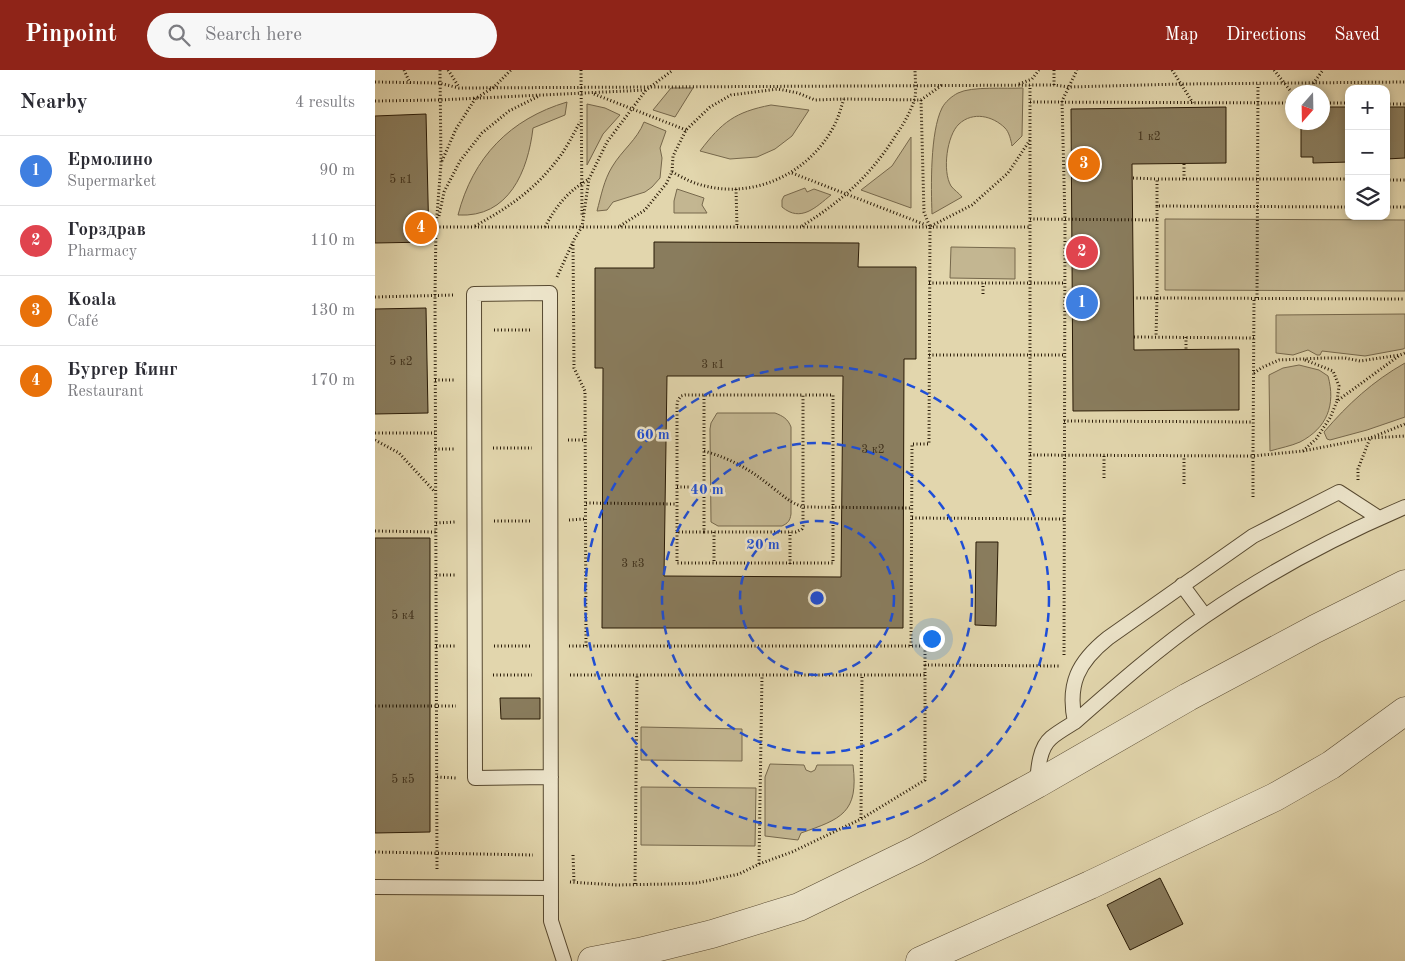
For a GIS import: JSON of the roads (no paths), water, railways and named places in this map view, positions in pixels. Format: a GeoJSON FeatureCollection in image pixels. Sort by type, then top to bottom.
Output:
{"type":"FeatureCollection","features":[{"type":"Feature","properties":{"kind":"street"},"geometry":{"type":"LineString","coordinates":[[592,961],[639,952],[712,934],[799,907],[916,850],[1037,784],[1188,697],[1315,629],[1405,584]]}},
{"type":"Feature","properties":{"kind":"street"},"geometry":{"type":"LineString","coordinates":[[919,961],[1090,885],[1275,797],[1331,766],[1405,712]]}},
{"type":"Feature","properties":{"kind":"lane"},"geometry":{"type":"LineString","coordinates":[[551,777],[475,778],[474,294],[550,293],[550,676],[551,777],[551,921],[564,961]]}},
{"type":"Feature","properties":{"kind":"lane"},"geometry":{"type":"LineString","coordinates":[[1075,722],[1072,708],[1072,690],[1079,669],[1092,650],[1253,536],[1339,492],[1379,518]]}},
{"type":"Feature","properties":{"kind":"lane"},"geometry":{"type":"LineString","coordinates":[[1037,784],[1043,750],[1049,739],[1075,722],[1137,667],[1205,616],[1290,562],[1405,507]]}},
{"type":"Feature","properties":{"kind":"lane"},"geometry":{"type":"LineString","coordinates":[[1182,585],[1205,616]]}},
{"type":"Feature","properties":{"kind":"lane"},"geometry":{"type":"LineString","coordinates":[[375,887],[551,888]]}},
{"type":"Feature","properties":{"kind":"place","name":"Koala"},"geometry":{"type":"Point","coordinates":[1084,164]}},
{"type":"Feature","properties":{"kind":"place","name":"Бургер Кинг"},"geometry":{"type":"Point","coordinates":[421,228]}},
{"type":"Feature","properties":{"kind":"place","name":"Горздрав"},"geometry":{"type":"Point","coordinates":[1082,252]}},
{"type":"Feature","properties":{"kind":"place","name":"Ермолино"},"geometry":{"type":"Point","coordinates":[1082,303]}}]}
